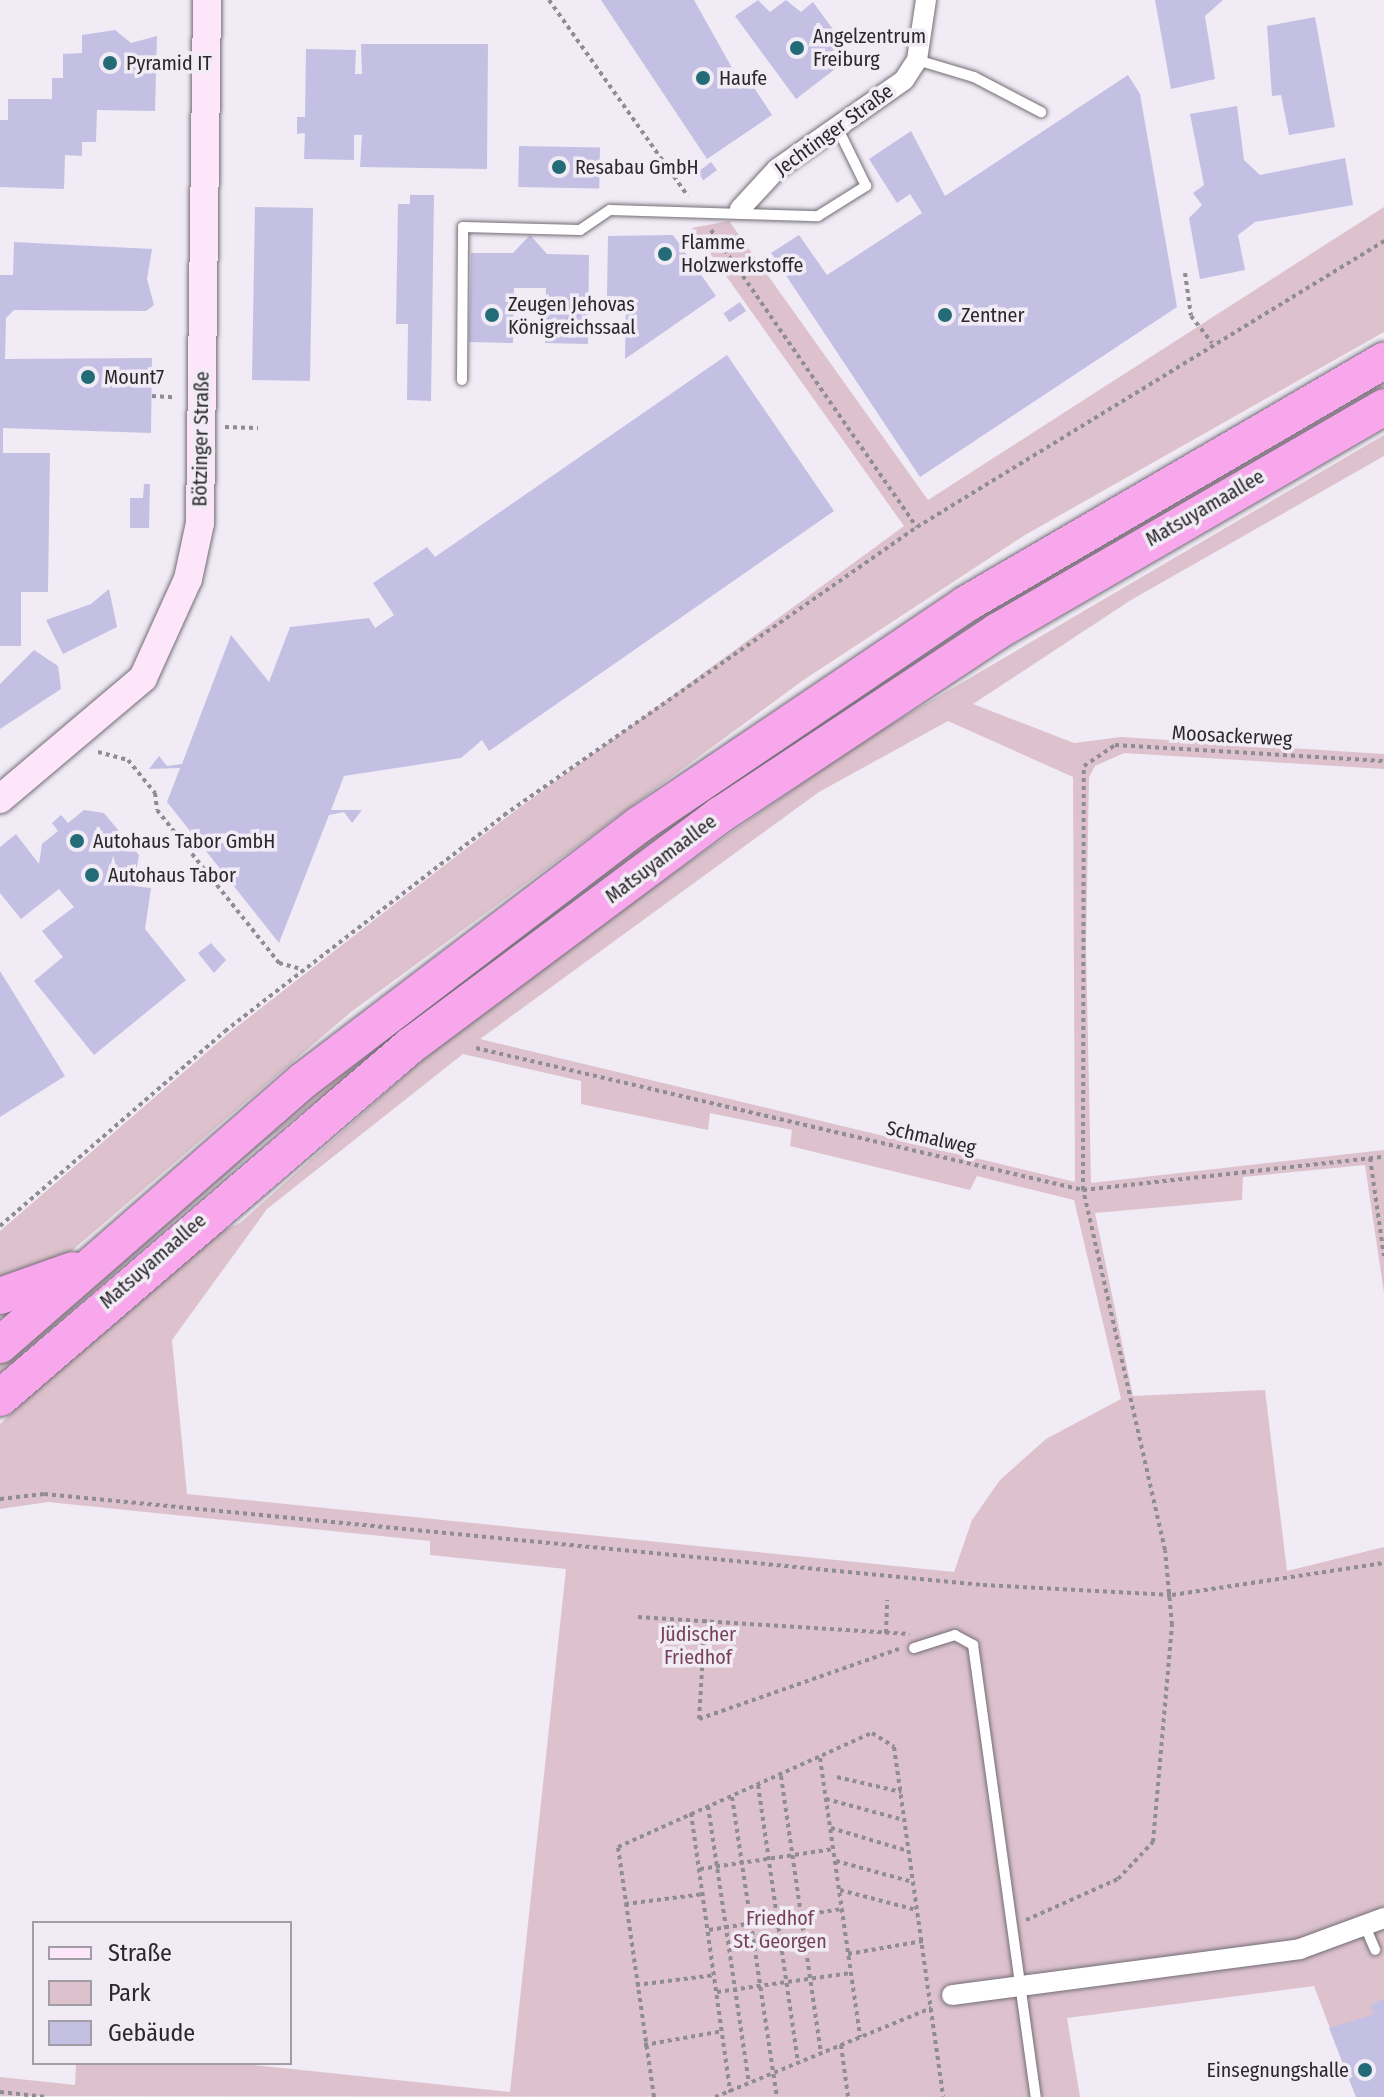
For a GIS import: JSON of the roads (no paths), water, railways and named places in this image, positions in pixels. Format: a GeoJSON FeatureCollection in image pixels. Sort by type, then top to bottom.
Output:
{"type":"FeatureCollection","features":[{"type":"Feature","properties":{"kind":"highway","name":"Matsuyamaallee"},"geometry":{"type":"LineString","coordinates":[[0,1345],[89,1264],[383,1017],[640,824],[966,604],[1384,361]]}},
{"type":"Feature","properties":{"kind":"highway","name":"Matsuyamaallee"},"geometry":{"type":"LineString","coordinates":[[0,1398],[410,1046],[720,815],[998,631],[1384,407]]}},
{"type":"Feature","properties":{"kind":"highway"},"geometry":{"type":"LineString","coordinates":[[0,1296],[89,1264]]}},
{"type":"Feature","properties":{"kind":"street","name":"Bötzinger Straße"},"geometry":{"type":"LineString","coordinates":[[0,799],[143,678],[188,579],[200,523],[207,0]]}},
{"type":"Feature","properties":{"kind":"street"},"geometry":{"type":"LineString","coordinates":[[917,60],[926,0]]}},
{"type":"Feature","properties":{"kind":"street","name":"Jechtinger Straße"},"geometry":{"type":"LineString","coordinates":[[740,209],[777,169],[875,106],[917,60]]}},
{"type":"Feature","properties":{"kind":"street"},"geometry":{"type":"LineString","coordinates":[[952,1995],[1300,1949],[1375,1922]]}},
{"type":"Feature","properties":{"kind":"lane"},"geometry":{"type":"LineString","coordinates":[[917,60],[974,77],[1041,112]]}},
{"type":"Feature","properties":{"kind":"lane"},"geometry":{"type":"LineString","coordinates":[[462,380],[463,227],[580,230],[610,210],[699,212],[740,209],[818,216],[866,186],[838,129]]}},
{"type":"Feature","properties":{"kind":"lane"},"geometry":{"type":"LineString","coordinates":[[914,1648],[955,1635],[973,1645],[1036,2097]]}},
{"type":"Feature","properties":{"kind":"lane"},"geometry":{"type":"LineString","coordinates":[[1375,1922],[1375,1950]]}},
{"type":"Feature","properties":{"kind":"place","name":"Angelzentrum Freiburg"},"geometry":{"type":"Point","coordinates":[797,48]}},
{"type":"Feature","properties":{"kind":"place","name":"Pyramid IT"},"geometry":{"type":"Point","coordinates":[110,63]}},
{"type":"Feature","properties":{"kind":"place","name":"Haufe"},"geometry":{"type":"Point","coordinates":[703,78]}},
{"type":"Feature","properties":{"kind":"place","name":"Resabau GmbH"},"geometry":{"type":"Point","coordinates":[559,167]}},
{"type":"Feature","properties":{"kind":"place","name":"Flamme Holzwerkstoffe"},"geometry":{"type":"Point","coordinates":[665,254]}},
{"type":"Feature","properties":{"kind":"place","name":"Zeugen Jehovas Königreichssaal"},"geometry":{"type":"Point","coordinates":[492,315]}},
{"type":"Feature","properties":{"kind":"place","name":"Zentner"},"geometry":{"type":"Point","coordinates":[945,315]}},
{"type":"Feature","properties":{"kind":"place","name":"Mount7"},"geometry":{"type":"Point","coordinates":[88,377]}},
{"type":"Feature","properties":{"kind":"place","name":"Autohaus Tabor GmbH"},"geometry":{"type":"Point","coordinates":[77,841]}},
{"type":"Feature","properties":{"kind":"place","name":"Autohaus Tabor"},"geometry":{"type":"Point","coordinates":[92,875]}},
{"type":"Feature","properties":{"kind":"place","name":"Einsegnungshalle"},"geometry":{"type":"Point","coordinates":[1365,2070]}},
{"type":"Feature","properties":{"kind":"park label","name":"Jüdischer Friedhof"},"geometry":{"type":"Point","coordinates":[698,1646]}},
{"type":"Feature","properties":{"kind":"park label","name":"Friedhof St. Georgen"},"geometry":{"type":"Point","coordinates":[780,1930]}}]}
